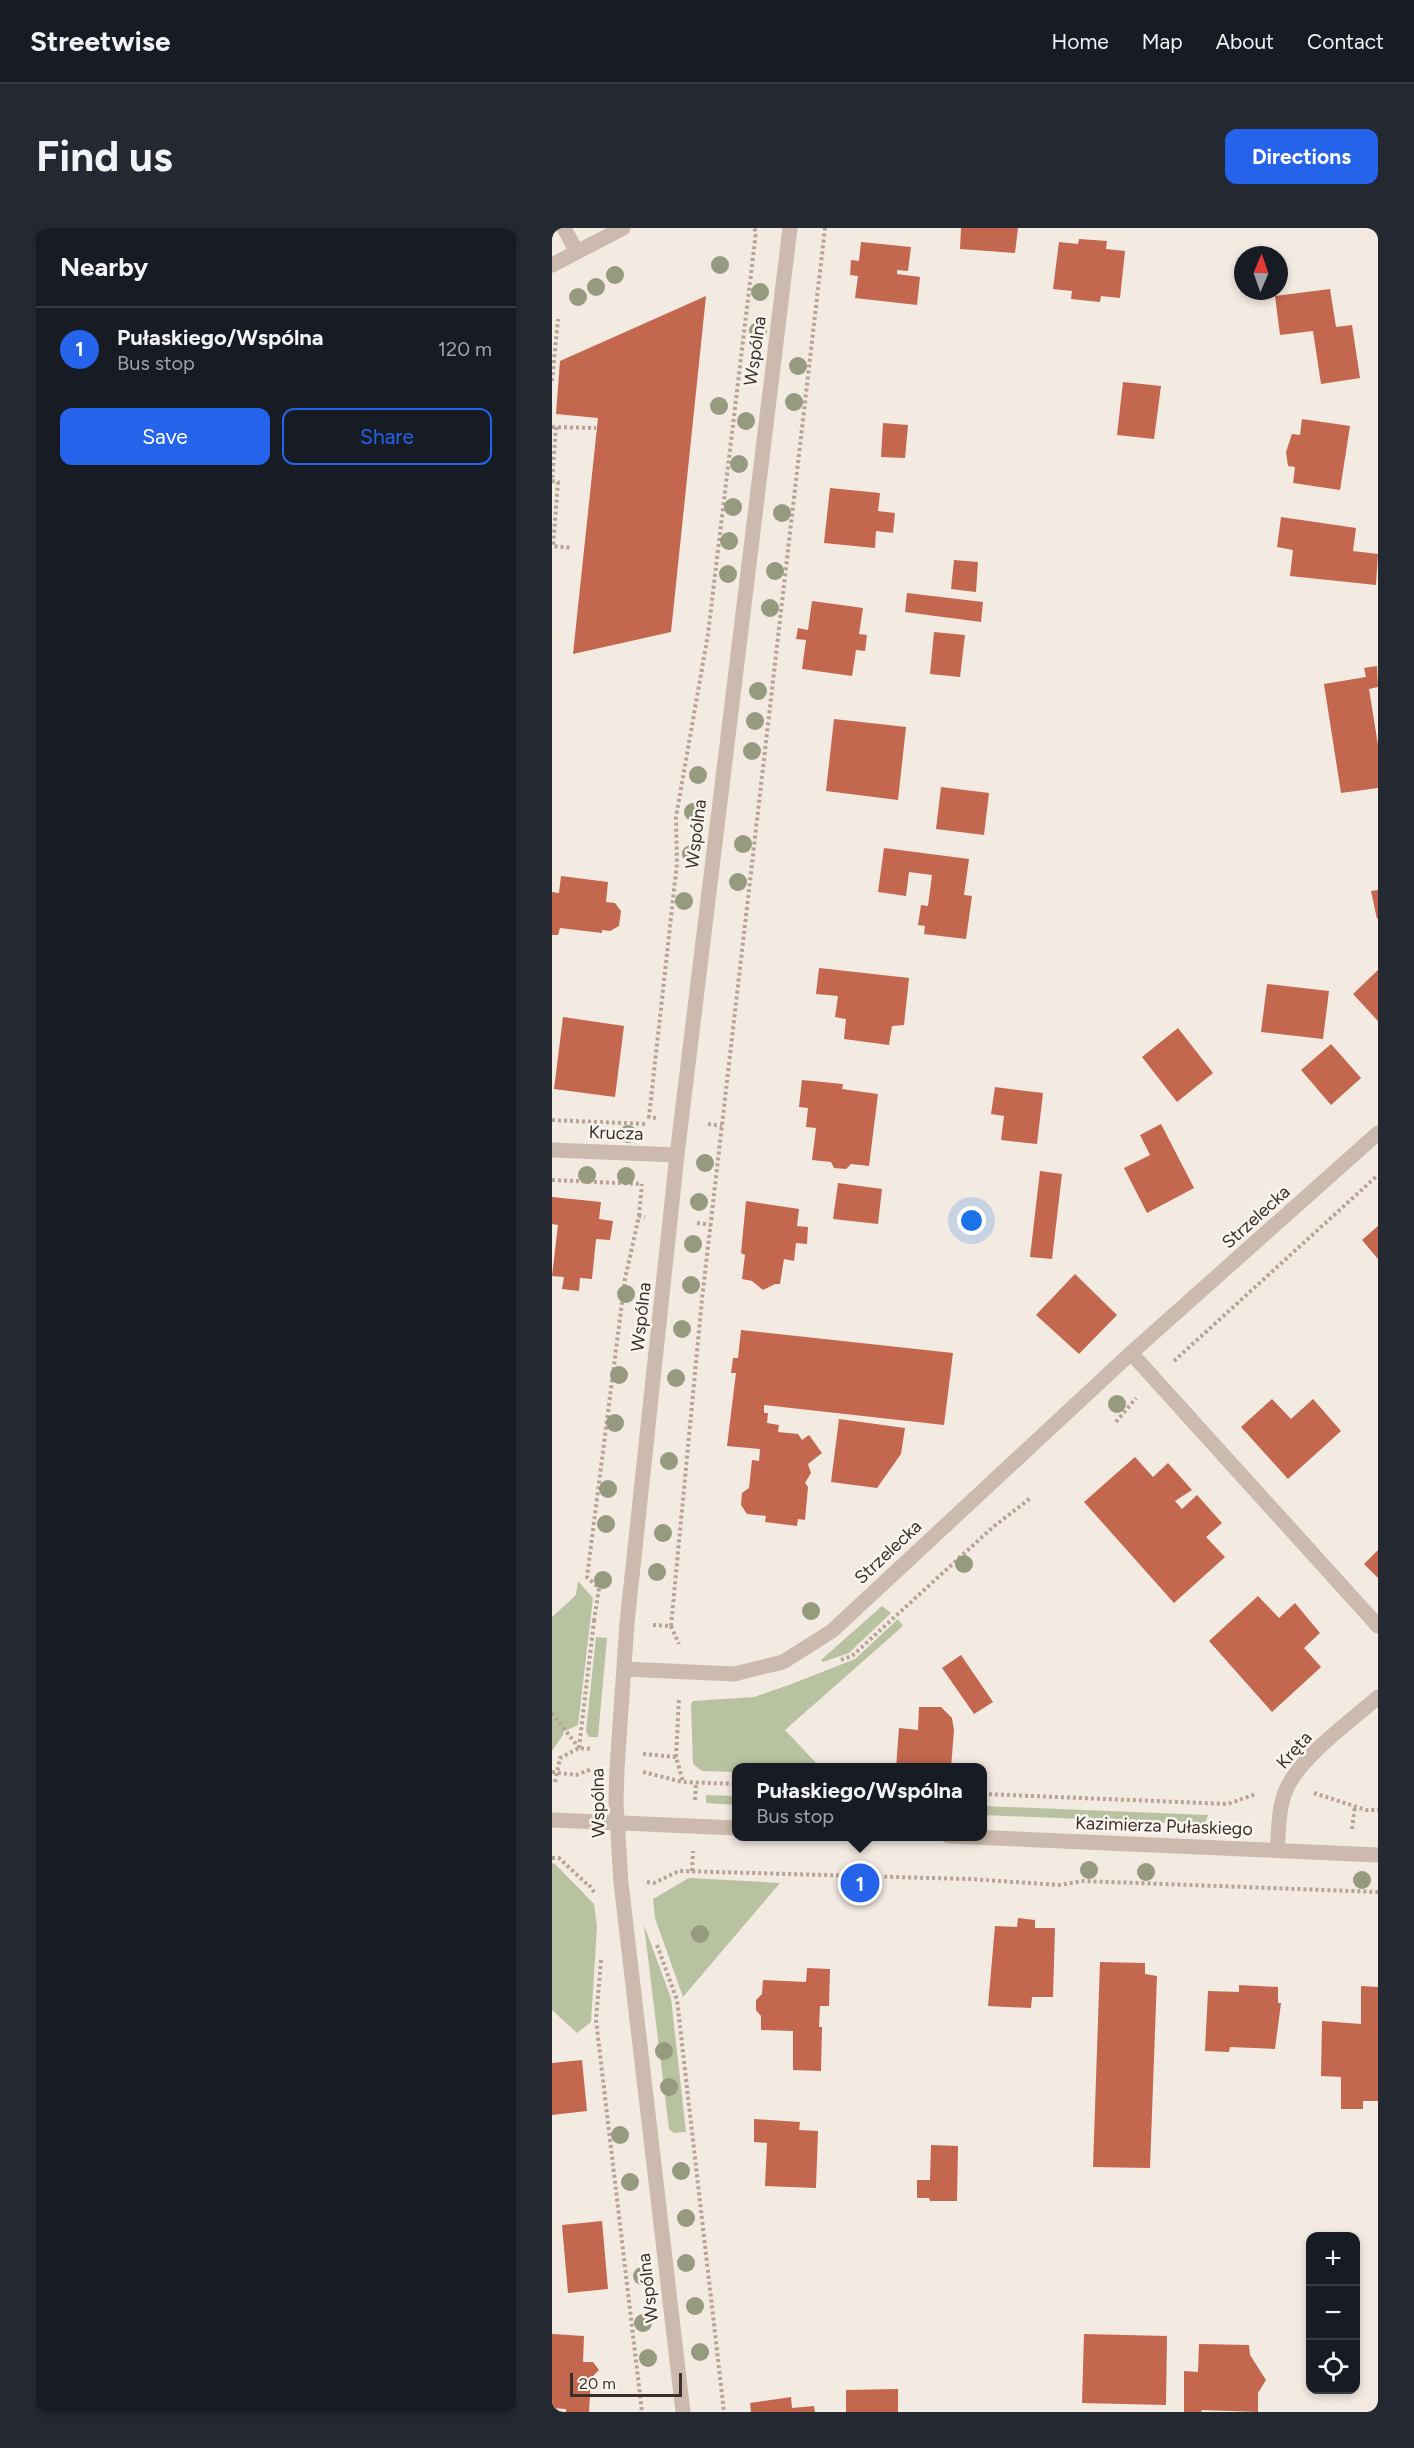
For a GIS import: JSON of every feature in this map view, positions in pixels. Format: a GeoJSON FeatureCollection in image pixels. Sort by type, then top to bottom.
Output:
{"type":"FeatureCollection","features":[{"type":"Feature","properties":{"kind":"street"},"geometry":{"type":"LineString","coordinates":[[564,228],[577,252]]}},
{"type":"Feature","properties":{"kind":"street"},"geometry":{"type":"LineString","coordinates":[[552,265],[623,228]]}},
{"type":"Feature","properties":{"kind":"street","name":"Wspólna"},"geometry":{"type":"LineString","coordinates":[[682,2412],[621,1883],[617,1823],[617,1768],[624,1669],[677,1155],[790,228]]}},
{"type":"Feature","properties":{"kind":"street","name":"Strzelecka"},"geometry":{"type":"LineString","coordinates":[[624,1669],[734,1674],[783,1662],[832,1631],[1131,1353],[1378,1133]]}},
{"type":"Feature","properties":{"kind":"street","name":"Krucza"},"geometry":{"type":"LineString","coordinates":[[552,1150],[677,1155]]}},
{"type":"Feature","properties":{"kind":"street"},"geometry":{"type":"LineString","coordinates":[[1131,1353],[1378,1626]]}},
{"type":"Feature","properties":{"kind":"street","name":"Kręta"},"geometry":{"type":"LineString","coordinates":[[1277,1850],[1282,1805],[1289,1783],[1304,1762],[1378,1697]]}},
{"type":"Feature","properties":{"kind":"street"},"geometry":{"type":"LineString","coordinates":[[552,1820],[732,1828]]}},
{"type":"Feature","properties":{"kind":"street","name":"Kazimierza Pułaskiego"},"geometry":{"type":"LineString","coordinates":[[987,1838],[1378,1854]]}},
{"type":"Feature","properties":{"kind":"path"},"geometry":{"type":"LineString","coordinates":[[663,1119],[650,1117],[678,863],[676,817],[708,634],[756,232],[754,228]]}},
{"type":"Feature","properties":{"kind":"path"},"geometry":{"type":"LineString","coordinates":[[682,1651],[671,1626],[702,1299],[825,228]]}},
{"type":"Feature","properties":{"kind":"path"},"geometry":{"type":"LineString","coordinates":[[552,381],[558,319]]}},
{"type":"Feature","properties":{"kind":"path"},"geometry":{"type":"LineString","coordinates":[[571,548],[553,546],[558,482],[552,481],[554,427],[596,428]]}},
{"type":"Feature","properties":{"kind":"path"},"geometry":{"type":"LineString","coordinates":[[552,1120],[647,1124]]}},
{"type":"Feature","properties":{"kind":"path"},"geometry":{"type":"LineString","coordinates":[[1171,1364],[1378,1175]]}},
{"type":"Feature","properties":{"kind":"path"},"geometry":{"type":"LineString","coordinates":[[579,1748],[598,1588],[586,1577],[626,1279],[639,1216],[643,1176]]}},
{"type":"Feature","properties":{"kind":"path"},"geometry":{"type":"LineString","coordinates":[[552,1180],[642,1184]]}},
{"type":"Feature","properties":{"kind":"path"},"geometry":{"type":"LineString","coordinates":[[639,1216],[653,1218]]}},
{"type":"Feature","properties":{"kind":"path"},"geometry":{"type":"LineString","coordinates":[[1116,1422],[1137,1397]]}},
{"type":"Feature","properties":{"kind":"path"},"geometry":{"type":"LineString","coordinates":[[594,1620],[601,1621]]}},
{"type":"Feature","properties":{"kind":"path"},"geometry":{"type":"LineString","coordinates":[[643,1624],[671,1626]]}},
{"type":"Feature","properties":{"kind":"path"},"geometry":{"type":"LineString","coordinates":[[679,1691],[676,1757],[683,1782]]}},
{"type":"Feature","properties":{"kind":"path"},"geometry":{"type":"LineString","coordinates":[[552,1713],[579,1748]]}},
{"type":"Feature","properties":{"kind":"path"},"geometry":{"type":"LineString","coordinates":[[554,1784],[554,1773],[560,1758],[579,1748]]}},
{"type":"Feature","properties":{"kind":"path"},"geometry":{"type":"LineString","coordinates":[[634,1753],[676,1757]]}},
{"type":"Feature","properties":{"kind":"path"},"geometry":{"type":"LineString","coordinates":[[554,1773],[576,1775],[596,1767]]}},
{"type":"Feature","properties":{"kind":"path"},"geometry":{"type":"LineString","coordinates":[[635,1769],[650,1775],[683,1782],[732,1784]]}},
{"type":"Feature","properties":{"kind":"path"},"geometry":{"type":"LineString","coordinates":[[695,1806],[696,1782]]}},
{"type":"Feature","properties":{"kind":"path"},"geometry":{"type":"LineString","coordinates":[[987,1794],[1228,1804],[1261,1792]]}},
{"type":"Feature","properties":{"kind":"path"},"geometry":{"type":"LineString","coordinates":[[1313,1793],[1355,1806],[1378,1810]]}},
{"type":"Feature","properties":{"kind":"path"},"geometry":{"type":"LineString","coordinates":[[1352,1818],[1355,1806]]}},
{"type":"Feature","properties":{"kind":"path"},"geometry":{"type":"LineString","coordinates":[[692,1871],[693,1847]]}},
{"type":"Feature","properties":{"kind":"path"},"geometry":{"type":"LineString","coordinates":[[552,1858],[560,1858],[595,1893]]}},
{"type":"Feature","properties":{"kind":"path"},"geometry":{"type":"LineString","coordinates":[[640,1882],[654,1882],[679,1871],[692,1871],[969,1879],[1060,1885],[1083,1881],[1378,1892]]}},
{"type":"Feature","properties":{"kind":"path"},"geometry":{"type":"LineString","coordinates":[[650,1891],[654,1882]]}},
{"type":"Feature","properties":{"kind":"path"},"geometry":{"type":"LineString","coordinates":[[589,1885],[597,1883]]}},
{"type":"Feature","properties":{"kind":"path"},"geometry":{"type":"LineString","coordinates":[[656,1940],[677,2000],[724,2412]]}},
{"type":"Feature","properties":{"kind":"path"},"geometry":{"type":"LineString","coordinates":[[602,1950],[596,2020],[642,2412]]}},
{"type":"Feature","properties":{"kind":"green space"},"geometry":{"type":"Polygon","coordinates":[[[578,1581],[593,1598],[578,1725],[563,1732],[552,1751],[552,1617],[576,1595],[578,1581]]]}},
{"type":"Feature","properties":{"kind":"green space"},"geometry":{"type":"Polygon","coordinates":[[[882,1606],[891,1613],[849,1653],[823,1662],[821,1660],[882,1606]]]}},
{"type":"Feature","properties":{"kind":"green space"},"geometry":{"type":"Polygon","coordinates":[[[898,1619],[903,1626],[785,1730],[816,1763],[732,1763],[732,1772],[702,1771],[693,1764],[691,1704],[693,1701],[754,1697],[855,1659],[898,1619]]]}},
{"type":"Feature","properties":{"kind":"green space"},"geometry":{"type":"Polygon","coordinates":[[[596,1637],[607,1638],[598,1737],[589,1737],[586,1731],[596,1637]]]}},
{"type":"Feature","properties":{"kind":"green space"},"geometry":{"type":"Polygon","coordinates":[[[706,1795],[732,1796],[732,1805],[706,1803],[706,1795]]]}},
{"type":"Feature","properties":{"kind":"green space"},"geometry":{"type":"Polygon","coordinates":[[[987,1806],[1208,1815],[1205,1824],[987,1815],[987,1806]]]}},
{"type":"Feature","properties":{"kind":"green space"},"geometry":{"type":"Polygon","coordinates":[[[552,1863],[594,1904],[597,1927],[591,2022],[577,2033],[552,2010],[552,1863]]]}},
{"type":"Feature","properties":{"kind":"green space"},"geometry":{"type":"Polygon","coordinates":[[[689,1878],[780,1883],[683,1997],[655,1918],[653,1899],[689,1878]]]}},
{"type":"Feature","properties":{"kind":"green space"},"geometry":{"type":"Polygon","coordinates":[[[644,1925],[671,1998],[686,2132],[674,2133],[669,2129],[644,1925]]]}},
{"type":"Feature","properties":{"kind":"building"},"geometry":{"type":"Polygon","coordinates":[[[961,228],[1018,228],[1015,253],[960,249],[961,228]]]}},
{"type":"Feature","properties":{"kind":"building"},"geometry":{"type":"Polygon","coordinates":[[[1079,239],[1107,241],[1106,249],[1125,251],[1120,298],[1101,296],[1100,302],[1071,299],[1072,291],[1053,289],[1059,242],[1078,244],[1079,239]]]}},
{"type":"Feature","properties":{"kind":"building"},"geometry":{"type":"Polygon","coordinates":[[[861,242],[911,247],[908,271],[897,270],[897,274],[920,277],[917,305],[855,298],[858,276],[850,275],[851,260],[859,261],[861,242]]]}},
{"type":"Feature","properties":{"kind":"building"},"geometry":{"type":"Polygon","coordinates":[[[1330,289],[1336,327],[1352,325],[1360,378],[1321,384],[1313,331],[1280,335],[1276,300],[1288,300],[1288,294],[1330,289]]]}},
{"type":"Feature","properties":{"kind":"building"},"geometry":{"type":"Polygon","coordinates":[[[706,296],[671,632],[573,654],[598,418],[556,414],[560,361],[706,296]]]}},
{"type":"Feature","properties":{"kind":"building"},"geometry":{"type":"Polygon","coordinates":[[[1123,382],[1161,386],[1154,439],[1117,435],[1123,382]]]}},
{"type":"Feature","properties":{"kind":"building"},"geometry":{"type":"Polygon","coordinates":[[[1302,419],[1350,426],[1340,490],[1293,483],[1295,467],[1288,466],[1286,452],[1292,434],[1300,435],[1302,419]]]}},
{"type":"Feature","properties":{"kind":"building"},"geometry":{"type":"Polygon","coordinates":[[[883,423],[908,425],[905,458],[881,457],[883,423]]]}},
{"type":"Feature","properties":{"kind":"building"},"geometry":{"type":"Polygon","coordinates":[[[830,488],[880,493],[878,511],[895,513],[893,533],[876,531],[875,548],[824,543],[830,488]]]}},
{"type":"Feature","properties":{"kind":"building"},"geometry":{"type":"Polygon","coordinates":[[[1281,517],[1356,528],[1353,551],[1378,554],[1376,585],[1290,576],[1293,550],[1277,547],[1281,517]]]}},
{"type":"Feature","properties":{"kind":"building"},"geometry":{"type":"Polygon","coordinates":[[[954,560],[978,562],[976,592],[951,589],[954,560]]]}},
{"type":"Feature","properties":{"kind":"building"},"geometry":{"type":"Polygon","coordinates":[[[907,593],[983,602],[981,622],[905,612],[907,593]]]}},
{"type":"Feature","properties":{"kind":"building"},"geometry":{"type":"Polygon","coordinates":[[[812,601],[863,608],[859,634],[867,635],[865,651],[856,650],[852,676],[802,669],[806,640],[796,639],[798,628],[808,630],[812,601]]]}},
{"type":"Feature","properties":{"kind":"building"},"geometry":{"type":"Polygon","coordinates":[[[934,632],[965,635],[960,677],[930,674],[934,632]]]}},
{"type":"Feature","properties":{"kind":"building"},"geometry":{"type":"Polygon","coordinates":[[[1377,666],[1378,687],[1369,689],[1378,745],[1378,788],[1341,793],[1324,684],[1366,677],[1364,668],[1377,666]]]}},
{"type":"Feature","properties":{"kind":"building"},"geometry":{"type":"Polygon","coordinates":[[[834,719],[906,727],[898,800],[826,791],[834,719]]]}},
{"type":"Feature","properties":{"kind":"building"},"geometry":{"type":"Polygon","coordinates":[[[941,787],[989,793],[984,835],[936,829],[941,787]]]}},
{"type":"Feature","properties":{"kind":"building"},"geometry":{"type":"Polygon","coordinates":[[[884,848],[969,859],[964,895],[972,896],[966,939],[924,934],[925,926],[918,925],[921,905],[928,906],[932,875],[909,872],[906,896],[878,892],[884,848]]]}},
{"type":"Feature","properties":{"kind":"building"},"geometry":{"type":"Polygon","coordinates":[[[561,876],[608,882],[606,902],[615,903],[621,911],[619,926],[610,931],[602,930],[602,933],[560,928],[558,935],[552,935],[552,892],[559,893],[561,876]]]}},
{"type":"Feature","properties":{"kind":"building"},"geometry":{"type":"Polygon","coordinates":[[[1378,890],[1378,918],[1377,919],[1371,891],[1378,890]]]}},
{"type":"Feature","properties":{"kind":"building"},"geometry":{"type":"Polygon","coordinates":[[[819,968],[909,978],[904,1025],[892,1026],[889,1045],[844,1039],[846,1019],[835,1017],[838,996],[816,994],[819,968]]]}},
{"type":"Feature","properties":{"kind":"building"},"geometry":{"type":"Polygon","coordinates":[[[1378,970],[1378,1021],[1353,994],[1378,970]]]}},
{"type":"Feature","properties":{"kind":"building"},"geometry":{"type":"Polygon","coordinates":[[[1267,984],[1329,991],[1323,1039],[1261,1032],[1267,984]]]}},
{"type":"Feature","properties":{"kind":"building"},"geometry":{"type":"Polygon","coordinates":[[[563,1017],[624,1026],[615,1097],[554,1089],[563,1017]]]}},
{"type":"Feature","properties":{"kind":"building"},"geometry":{"type":"Polygon","coordinates":[[[1178,1028],[1213,1073],[1177,1102],[1142,1057],[1178,1028]]]}},
{"type":"Feature","properties":{"kind":"building"},"geometry":{"type":"Polygon","coordinates":[[[1331,1044],[1361,1078],[1331,1105],[1301,1070],[1331,1044]]]}},
{"type":"Feature","properties":{"kind":"building"},"geometry":{"type":"Polygon","coordinates":[[[802,1080],[843,1084],[842,1089],[878,1094],[869,1166],[851,1164],[846,1169],[834,1168],[831,1162],[812,1160],[816,1128],[806,1127],[808,1108],[799,1107],[802,1080]]]}},
{"type":"Feature","properties":{"kind":"building"},"geometry":{"type":"Polygon","coordinates":[[[995,1087],[1043,1093],[1037,1144],[1001,1140],[1004,1116],[991,1114],[995,1087]]]}},
{"type":"Feature","properties":{"kind":"building"},"geometry":{"type":"Polygon","coordinates":[[[1161,1124],[1194,1188],[1147,1213],[1124,1168],[1150,1155],[1140,1135],[1161,1124]]]}},
{"type":"Feature","properties":{"kind":"building"},"geometry":{"type":"Polygon","coordinates":[[[1040,1171],[1062,1174],[1052,1259],[1030,1257],[1040,1171]]]}},
{"type":"Feature","properties":{"kind":"building"},"geometry":{"type":"Polygon","coordinates":[[[838,1183],[882,1189],[878,1224],[833,1219],[838,1183]]]}},
{"type":"Feature","properties":{"kind":"building"},"geometry":{"type":"Polygon","coordinates":[[[552,1197],[601,1202],[599,1219],[613,1221],[610,1240],[596,1239],[592,1279],[580,1278],[579,1291],[562,1289],[564,1277],[552,1276],[558,1225],[552,1224],[552,1197]]]}},
{"type":"Feature","properties":{"kind":"building"},"geometry":{"type":"Polygon","coordinates":[[[746,1201],[799,1209],[797,1226],[808,1227],[807,1244],[796,1243],[794,1261],[784,1259],[780,1284],[763,1290],[752,1281],[742,1279],[745,1255],[741,1253],[746,1201]]]}},
{"type":"Feature","properties":{"kind":"building"},"geometry":{"type":"Polygon","coordinates":[[[1378,1226],[1378,1259],[1362,1240],[1378,1226]]]}},
{"type":"Feature","properties":{"kind":"building"},"geometry":{"type":"Polygon","coordinates":[[[1075,1274],[1117,1315],[1079,1354],[1036,1315],[1075,1274]]]}},
{"type":"Feature","properties":{"kind":"building"},"geometry":{"type":"Polygon","coordinates":[[[741,1330],[953,1353],[944,1425],[764,1405],[764,1413],[768,1413],[767,1423],[779,1425],[778,1432],[798,1434],[802,1440],[809,1435],[822,1453],[808,1464],[811,1473],[805,1483],[808,1487],[805,1520],[798,1519],[797,1526],[765,1522],[766,1516],[747,1514],[741,1505],[742,1493],[749,1488],[752,1460],[759,1461],[760,1449],[727,1446],[736,1373],[731,1373],[733,1358],[738,1358],[741,1330]]]}},
{"type":"Feature","properties":{"kind":"building"},"geometry":{"type":"Polygon","coordinates":[[[1272,1399],[1291,1419],[1313,1399],[1341,1431],[1288,1479],[1241,1427],[1272,1399]]]}},
{"type":"Feature","properties":{"kind":"building"},"geometry":{"type":"Polygon","coordinates":[[[839,1419],[905,1428],[901,1454],[877,1488],[831,1482],[839,1419]]]}},
{"type":"Feature","properties":{"kind":"building"},"geometry":{"type":"Polygon","coordinates":[[[1135,1457],[1153,1477],[1168,1463],[1192,1490],[1175,1501],[1182,1509],[1197,1495],[1222,1523],[1206,1537],[1225,1557],[1174,1603],[1084,1502],[1135,1457]]]}},
{"type":"Feature","properties":{"kind":"building"},"geometry":{"type":"Polygon","coordinates":[[[1378,1550],[1378,1578],[1364,1564],[1378,1550]]]}},
{"type":"Feature","properties":{"kind":"building"},"geometry":{"type":"Polygon","coordinates":[[[1258,1596],[1279,1618],[1295,1603],[1320,1633],[1304,1648],[1321,1667],[1272,1712],[1209,1641],[1258,1596]]]}},
{"type":"Feature","properties":{"kind":"building"},"geometry":{"type":"Polygon","coordinates":[[[961,1655],[993,1702],[974,1714],[942,1668],[961,1655]]]}},
{"type":"Feature","properties":{"kind":"building"},"geometry":{"type":"Polygon","coordinates":[[[919,1707],[941,1707],[952,1718],[954,1730],[951,1763],[896,1763],[899,1728],[918,1730],[919,1707]]]}},
{"type":"Feature","properties":{"kind":"building"},"geometry":{"type":"Polygon","coordinates":[[[1018,1918],[1035,1920],[1035,1928],[1055,1928],[1053,1997],[1032,1997],[1031,2008],[988,2006],[995,1926],[1017,1927],[1018,1918]]]}},
{"type":"Feature","properties":{"kind":"building"},"geometry":{"type":"Polygon","coordinates":[[[1100,1962],[1145,1963],[1145,1974],[1157,1976],[1150,2168],[1093,2167],[1100,1962]]]}},
{"type":"Feature","properties":{"kind":"building"},"geometry":{"type":"Polygon","coordinates":[[[807,1968],[830,1969],[829,2006],[820,2006],[821,2071],[793,2070],[793,2031],[761,2030],[761,2016],[756,2010],[756,2000],[762,1994],[763,1980],[806,1982],[807,1968]]]}},
{"type":"Feature","properties":{"kind":"building"},"geometry":{"type":"Polygon","coordinates":[[[1239,1985],[1278,1987],[1278,2003],[1281,2003],[1275,2049],[1230,2047],[1229,2052],[1205,2051],[1208,1991],[1239,1992],[1239,1985]]]}},
{"type":"Feature","properties":{"kind":"building"},"geometry":{"type":"Polygon","coordinates":[[[1361,1986],[1378,1987],[1378,2101],[1363,2101],[1363,2109],[1341,2109],[1341,2077],[1321,2076],[1322,2021],[1361,2024],[1361,1986]]]}},
{"type":"Feature","properties":{"kind":"building"},"geometry":{"type":"Polygon","coordinates":[[[582,2060],[587,2111],[552,2115],[552,2063],[582,2060]]]}},
{"type":"Feature","properties":{"kind":"building"},"geometry":{"type":"Polygon","coordinates":[[[754,2119],[800,2122],[799,2130],[818,2131],[816,2188],[765,2186],[767,2143],[754,2142],[754,2119]]]}},
{"type":"Feature","properties":{"kind":"building"},"geometry":{"type":"Polygon","coordinates":[[[931,2145],[958,2146],[957,2201],[930,2201],[929,2198],[917,2198],[917,2180],[930,2180],[931,2145]]]}},
{"type":"Feature","properties":{"kind":"building"},"geometry":{"type":"Polygon","coordinates":[[[602,2221],[608,2289],[568,2293],[562,2225],[602,2221]]]}},
{"type":"Feature","properties":{"kind":"building"},"geometry":{"type":"Polygon","coordinates":[[[552,2334],[584,2336],[583,2362],[593,2362],[599,2370],[591,2378],[589,2412],[566,2412],[566,2409],[552,2408],[552,2334]]]}},
{"type":"Feature","properties":{"kind":"building"},"geometry":{"type":"Polygon","coordinates":[[[1084,2334],[1167,2336],[1166,2405],[1082,2403],[1084,2334]]]}},
{"type":"Feature","properties":{"kind":"building"},"geometry":{"type":"Polygon","coordinates":[[[1199,2344],[1249,2345],[1250,2355],[1266,2380],[1258,2393],[1258,2412],[1202,2410],[1201,2412],[1184,2412],[1184,2371],[1198,2372],[1199,2344]]]}},
{"type":"Feature","properties":{"kind":"building"},"geometry":{"type":"Polygon","coordinates":[[[898,2389],[898,2412],[846,2412],[846,2390],[898,2389]]]}},
{"type":"Feature","properties":{"kind":"building"},"geometry":{"type":"Polygon","coordinates":[[[791,2397],[792,2408],[814,2406],[815,2412],[751,2412],[750,2403],[791,2397]]]}},
{"type":"Feature","properties":{"kind":"place","name":"Pułaskiego/Wspólna"},"geometry":{"type":"Point","coordinates":[860,1883]}}]}
